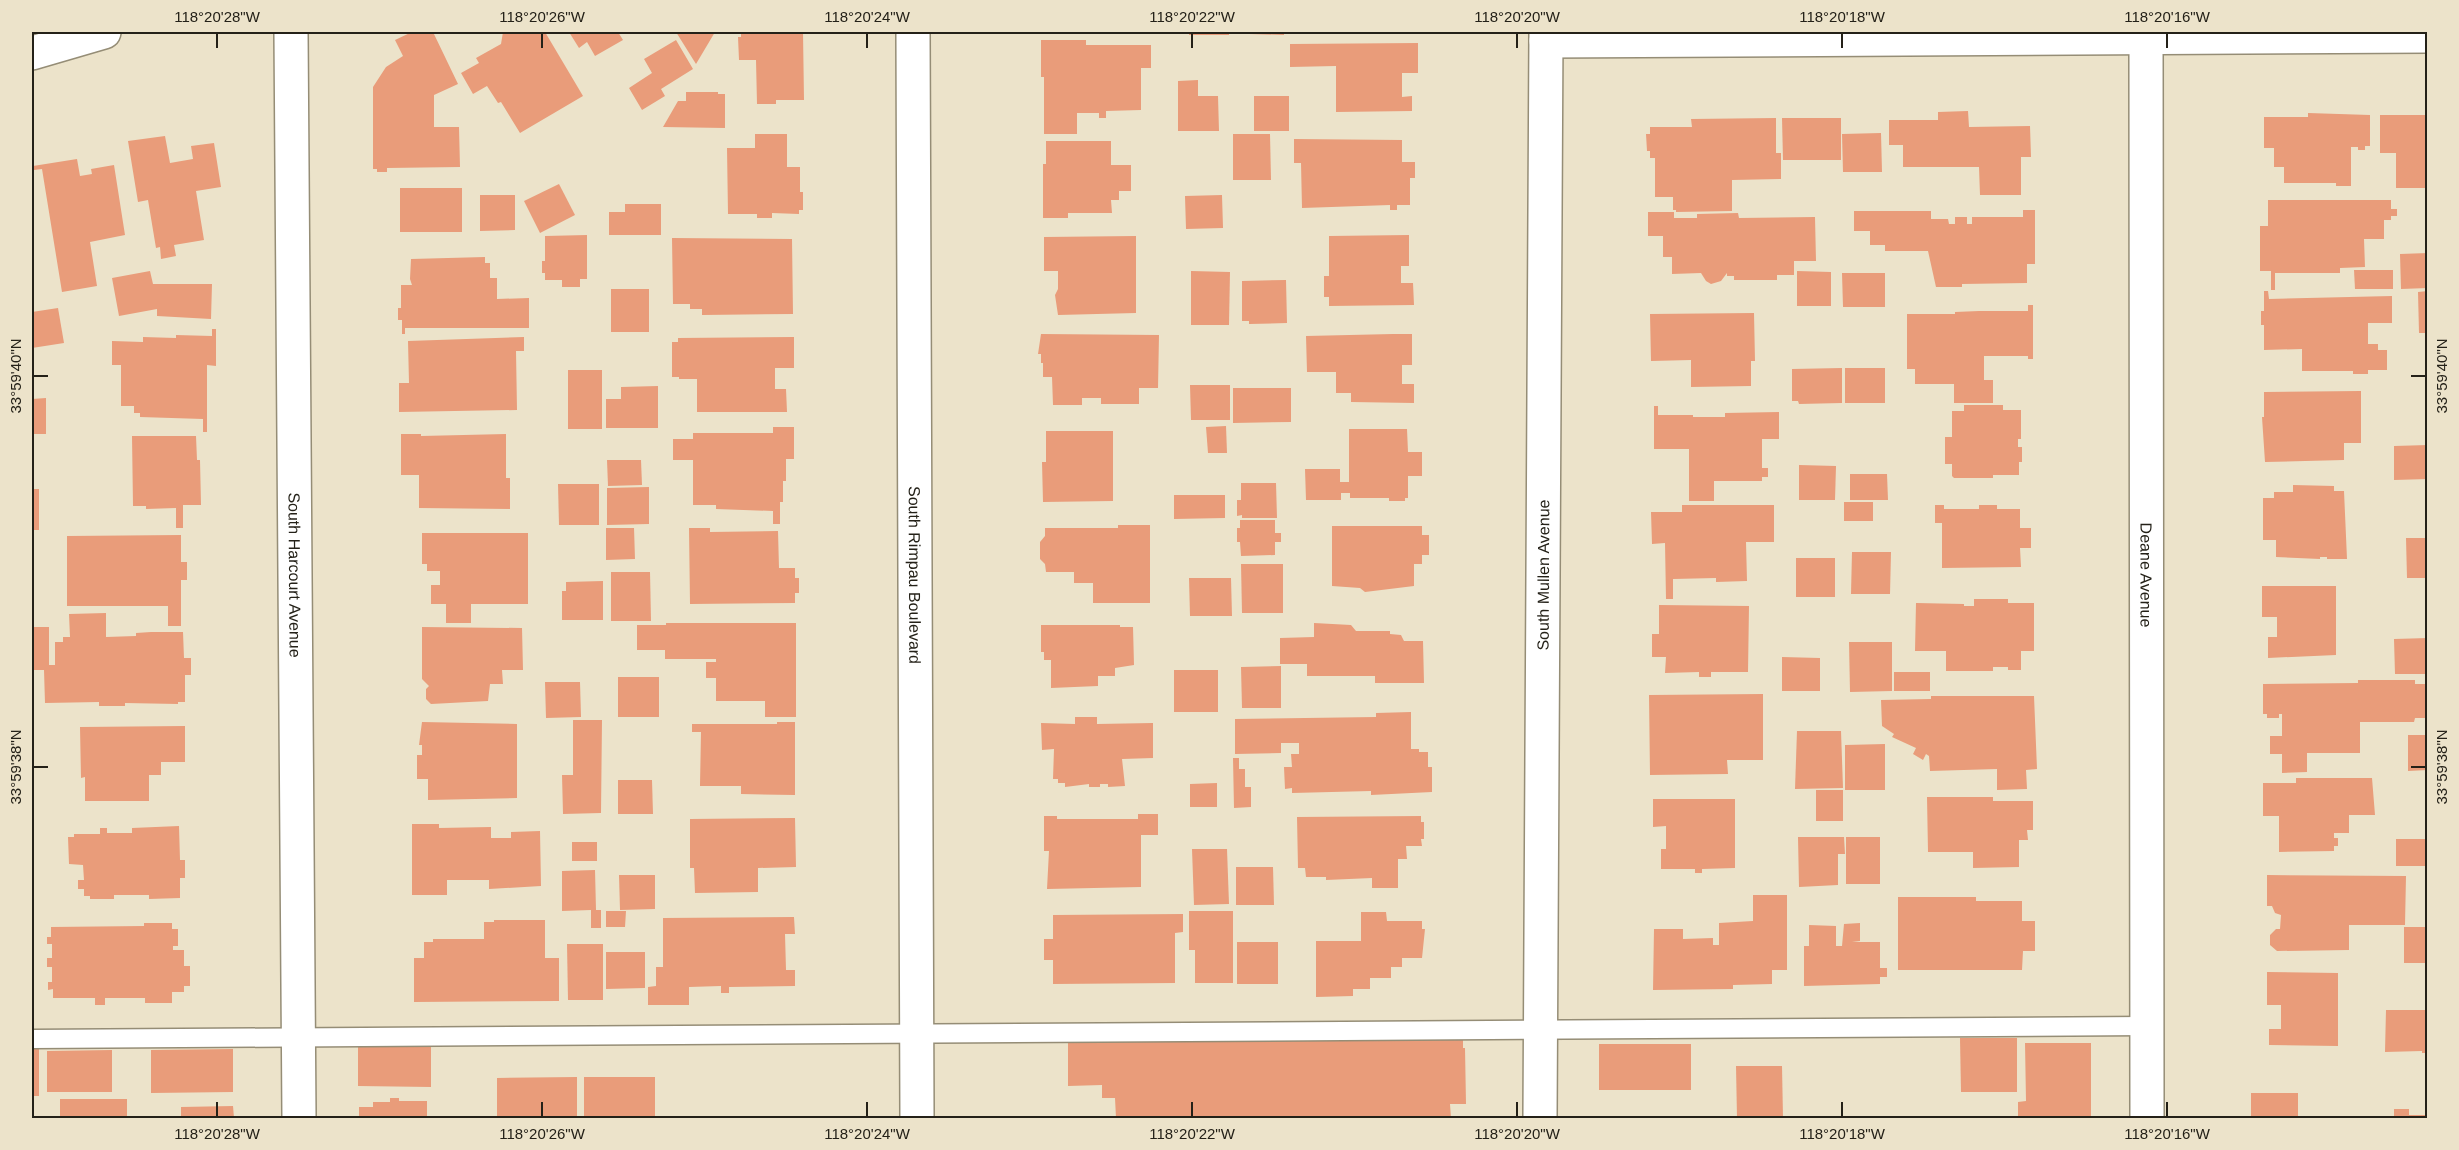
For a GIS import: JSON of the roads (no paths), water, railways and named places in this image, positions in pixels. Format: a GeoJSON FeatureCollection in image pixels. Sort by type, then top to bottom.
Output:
{"type":"FeatureCollection","features":[{"type":"Feature","properties":{"kind":"street"},"geometry":{"type":"LineString","coordinates":[[32,53],[104,32]]}},
{"type":"Feature","properties":{"kind":"street","name":"South Harcourt Avenue"},"geometry":{"type":"LineString","coordinates":[[291,32],[299,1119]]}},
{"type":"Feature","properties":{"kind":"street","name":"South Rimpau Boulevard"},"geometry":{"type":"LineString","coordinates":[[913,32],[917,1119]]}},
{"type":"Feature","properties":{"kind":"street","name":"Deane Avenue"},"geometry":{"type":"LineString","coordinates":[[2146,35],[2147,1119]]}},
{"type":"Feature","properties":{"kind":"street"},"geometry":{"type":"LineString","coordinates":[[1546,36],[2427,36]]}},
{"type":"Feature","properties":{"kind":"street","name":"South Mullen Avenue"},"geometry":{"type":"LineString","coordinates":[[1540,1119],[1546,36]]}},
{"type":"Feature","properties":{"kind":"lane"},"geometry":{"type":"LineString","coordinates":[[32,1039],[2147,1026]]}}]}
